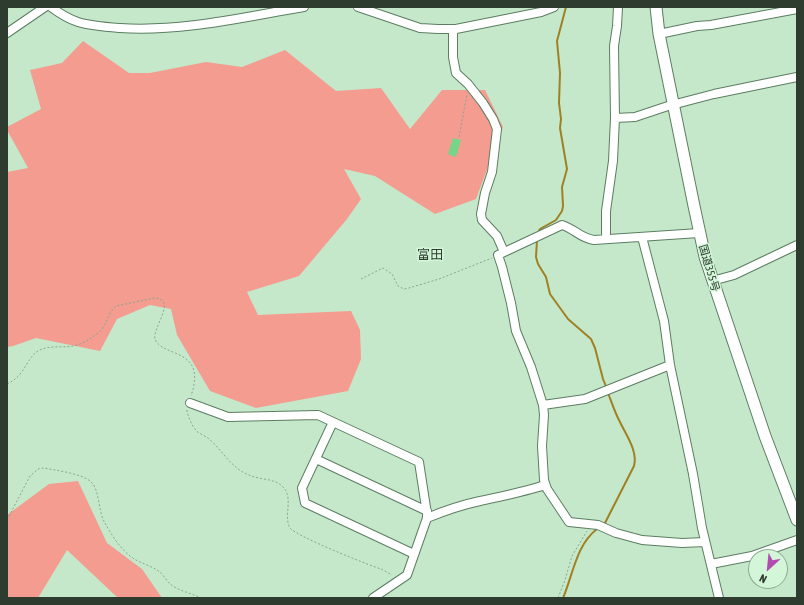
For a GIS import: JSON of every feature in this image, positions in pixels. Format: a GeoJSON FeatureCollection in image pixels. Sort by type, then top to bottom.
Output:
{"type":"FeatureCollection","features":[{"type":"Feature","properties":{"kind":"highway","name":"国道355号"},"geometry":{"type":"LineString","coordinates":[[656,7],[660,34],[700,233],[712,281],[765,436],[797,520]]}},
{"type":"Feature","properties":{"kind":"street"},"geometry":{"type":"LineString","coordinates":[[7,33],[45,7]]}},
{"type":"Feature","properties":{"kind":"street"},"geometry":{"type":"LineString","coordinates":[[51,7],[78,22],[100,27],[138,29],[167,29],[192,26],[304,7]]}},
{"type":"Feature","properties":{"kind":"street"},"geometry":{"type":"LineString","coordinates":[[358,7],[420,28],[438,30],[453,29],[541,12],[554,7]]}},
{"type":"Feature","properties":{"kind":"street"},"geometry":{"type":"LineString","coordinates":[[606,239],[606,211],[611,179],[615,118],[614,46],[618,7]]}},
{"type":"Feature","properties":{"kind":"street"},"geometry":{"type":"LineString","coordinates":[[660,34],[696,26],[711,25],[797,9]]}},
{"type":"Feature","properties":{"kind":"street"},"geometry":{"type":"LineString","coordinates":[[453,29],[453,57],[456,73],[468,84],[484,103],[497,128],[492,172],[480,214],[482,220],[497,236],[516,331],[531,367],[543,405],[544,415],[542,446],[545,485],[557,506],[569,522],[598,525],[616,533],[642,540],[682,543],[706,542]]}},
{"type":"Feature","properties":{"kind":"street"},"geometry":{"type":"LineString","coordinates":[[615,118],[635,117],[714,94],[797,77]]}},
{"type":"Feature","properties":{"kind":"street"},"geometry":{"type":"LineString","coordinates":[[501,254],[562,225],[570,227],[585,239],[700,233]]}},
{"type":"Feature","properties":{"kind":"street"},"geometry":{"type":"LineString","coordinates":[[642,237],[659,302],[670,365],[687,439],[706,542],[719,598]]}},
{"type":"Feature","properties":{"kind":"street"},"geometry":{"type":"LineString","coordinates":[[712,281],[734,275],[797,245]]}},
{"type":"Feature","properties":{"kind":"street"},"geometry":{"type":"LineString","coordinates":[[543,405],[585,400],[670,365]]}},
{"type":"Feature","properties":{"kind":"street"},"geometry":{"type":"LineString","coordinates":[[190,403],[228,418],[318,415],[419,462],[427,514],[414,554],[406,575],[373,598]]}},
{"type":"Feature","properties":{"kind":"street"},"geometry":{"type":"LineString","coordinates":[[333,422],[302,488],[305,503],[414,554]]}},
{"type":"Feature","properties":{"kind":"street"},"geometry":{"type":"LineString","coordinates":[[316,458],[427,514],[506,496],[545,485]]}},
{"type":"Feature","properties":{"kind":"street"},"geometry":{"type":"LineString","coordinates":[[711,564],[752,556],[797,540]]}},
{"type":"Feature","properties":{"kind":"path"},"geometry":{"type":"LineString","coordinates":[[459,137],[468,84]]}},
{"type":"Feature","properties":{"kind":"path"},"geometry":{"type":"LineString","coordinates":[[361,279],[383,268],[392,274],[398,286],[404,289],[439,278],[501,254]]}},
{"type":"Feature","properties":{"kind":"path"},"geometry":{"type":"LineString","coordinates":[[7,384],[16,379],[31,357],[38,351],[46,347],[76,346],[88,341],[99,333],[106,324],[113,308],[116,306],[158,298],[162,301],[164,306],[155,334],[156,340],[163,347],[188,359],[192,367],[195,383],[187,412],[196,430],[208,438],[235,468],[249,476],[278,483],[283,487],[288,500],[288,522],[291,528],[309,539],[381,569],[400,580]]}},
{"type":"Feature","properties":{"kind":"path"},"geometry":{"type":"LineString","coordinates":[[7,520],[30,476],[38,469],[43,468],[85,478],[92,482],[96,489],[100,512],[104,522],[111,534],[126,552],[135,559],[160,573],[170,584],[184,592],[200,598]]}},
{"type":"Feature","properties":{"kind":"path"},"geometry":{"type":"LineString","coordinates":[[558,598],[572,556],[591,524]]}},
{"type":"Feature","properties":{"kind":"shaded area"},"geometry":{"type":"Polygon","coordinates":[[[83,41],[129,73],[150,73],[206,62],[242,67],[285,50],[336,91],[381,88],[410,129],[442,90],[485,90],[503,127],[476,199],[435,214],[375,176],[344,169],[361,199],[347,219],[299,276],[247,292],[258,315],[351,311],[360,330],[361,359],[348,391],[256,408],[210,391],[177,335],[171,309],[150,305],[117,319],[100,351],[36,338],[7,347],[7,172],[28,168],[7,130],[7,127],[41,109],[30,70],[62,63],[83,41]]]}},
{"type":"Feature","properties":{"kind":"shaded area"},"geometry":{"type":"Polygon","coordinates":[[[78,481],[107,543],[142,569],[162,598],[118,598],[67,550],[38,598],[7,598],[7,515],[49,484],[78,481]]]}},
{"type":"Feature","properties":{"kind":"building"},"geometry":{"type":"Polygon","coordinates":[[[453,138],[461,140],[456,157],[448,154],[453,138]]]}},
{"type":"Feature","properties":{"kind":"waterway"},"geometry":{"type":"LineString","coordinates":[[539,231],[556,220],[562,211],[563,206],[562,187],[567,169],[560,128],[560,73],[557,41],[566,7]]}},
{"type":"Feature","properties":{"kind":"waterway"},"geometry":{"type":"LineString","coordinates":[[537,240],[536,257],[538,264],[546,277],[550,294],[568,319],[591,339],[607,389]]}},
{"type":"Feature","properties":{"kind":"waterway"},"geometry":{"type":"LineString","coordinates":[[605,523],[634,466],[635,460],[631,443],[608,393]]}},
{"type":"Feature","properties":{"kind":"waterway"},"geometry":{"type":"LineString","coordinates":[[563,598],[584,543],[597,529]]}},
{"type":"Feature","properties":{"kind":"district","name":"富田"},"geometry":{"type":"Point","coordinates":[430,255]}}]}
